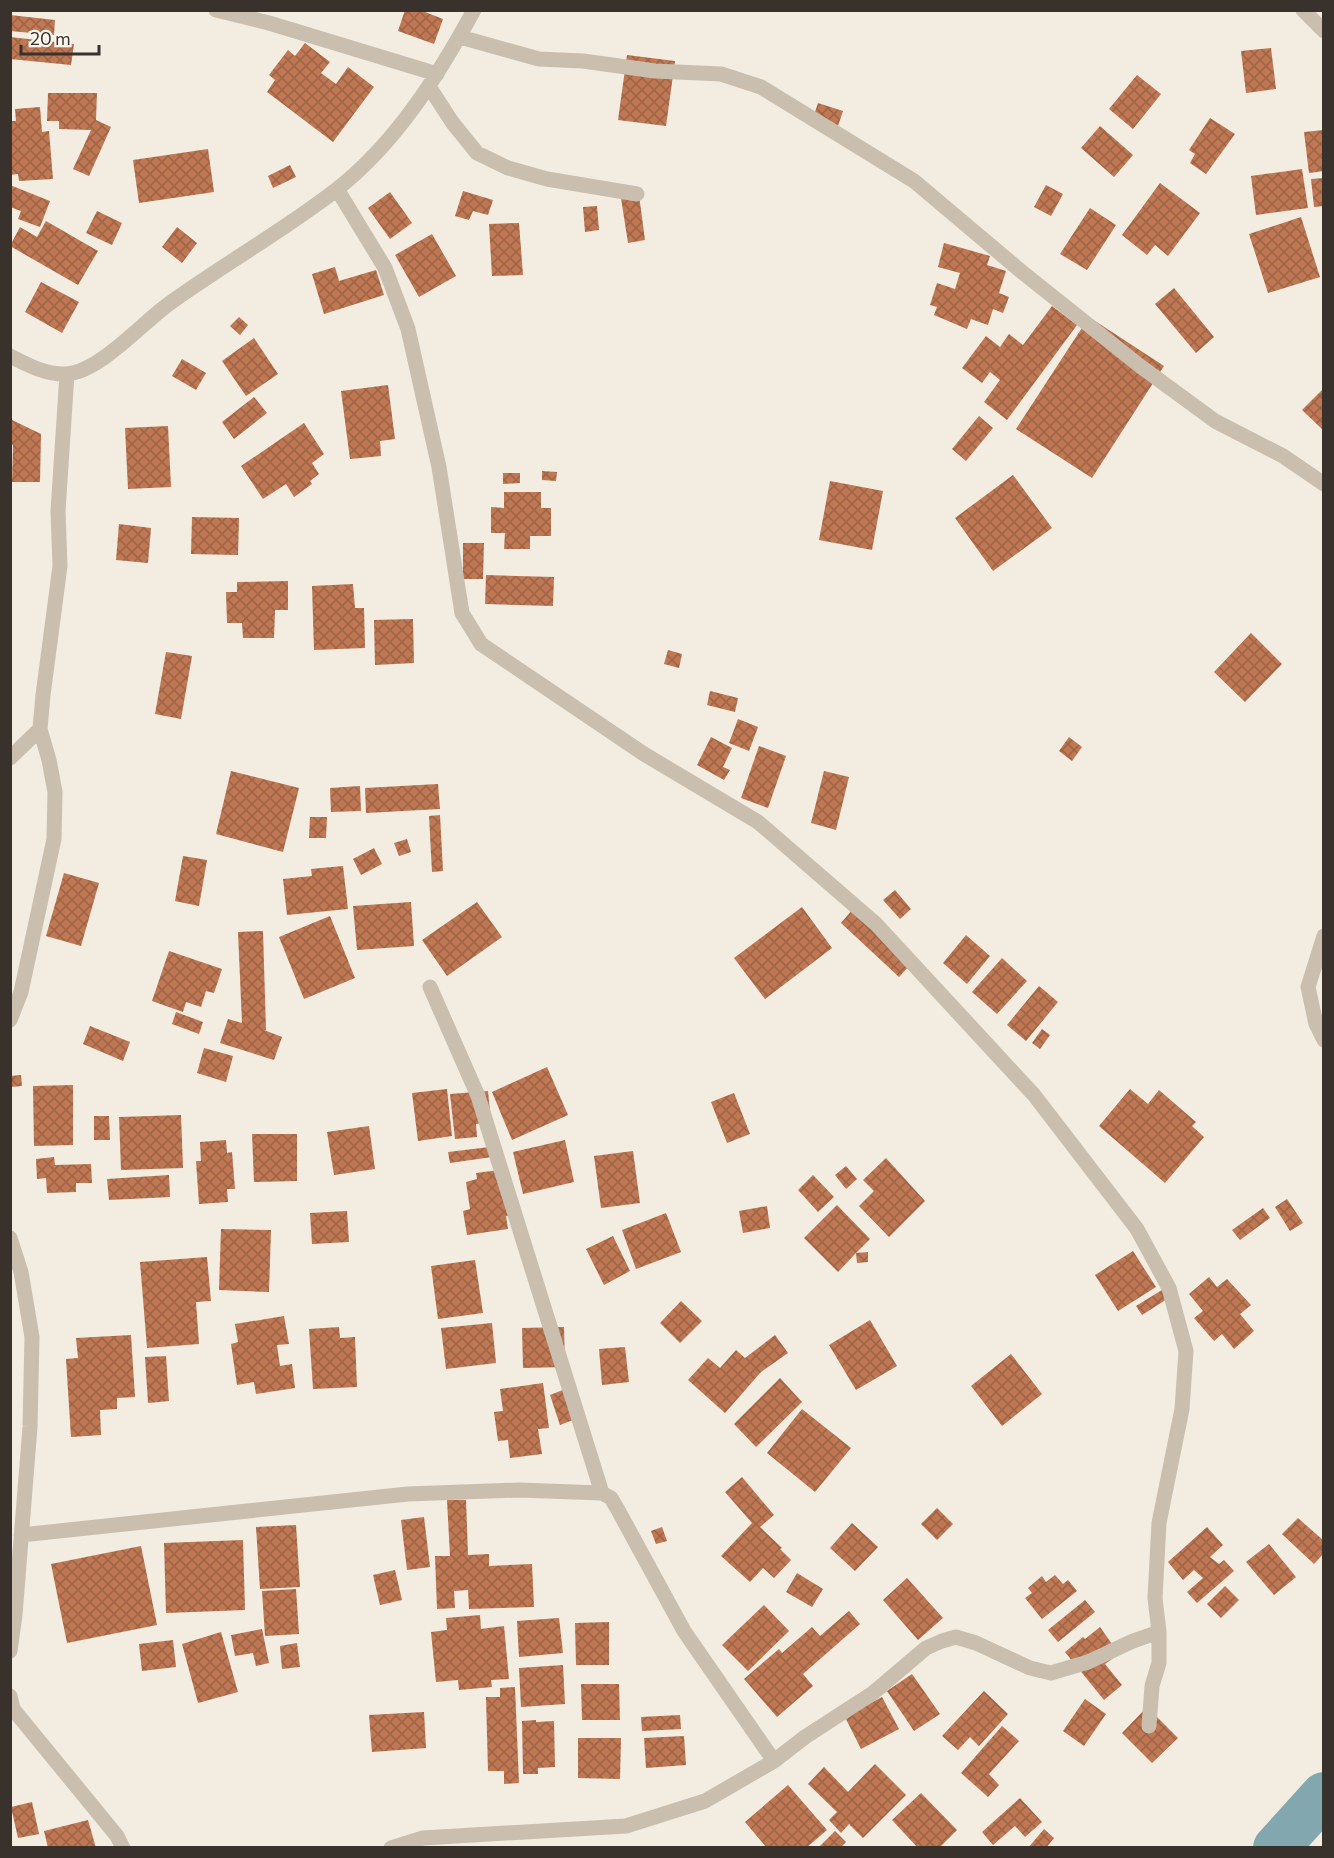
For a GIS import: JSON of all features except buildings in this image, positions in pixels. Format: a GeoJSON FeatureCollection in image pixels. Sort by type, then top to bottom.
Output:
{"type":"FeatureCollection","features":[{"type":"Feature","properties":{"kind":"street"},"geometry":{"type":"LineString","coordinates":[[216,10],[269,23],[433,81],[452,122],[477,153],[508,168],[547,179],[637,194]]}},
{"type":"Feature","properties":{"kind":"street"},"geometry":{"type":"LineString","coordinates":[[10,356],[42,371],[67,374],[97,363],[169,304],[337,189],[376,153],[433,81],[474,10]]}},
{"type":"Feature","properties":{"kind":"street"},"geometry":{"type":"LineString","coordinates":[[1303,10],[1323,31]]}},
{"type":"Feature","properties":{"kind":"street"},"geometry":{"type":"LineString","coordinates":[[460,37],[539,59],[722,74],[761,87],[914,181],[1022,272],[1140,366],[1215,421],[1283,456],[1323,484]]}},
{"type":"Feature","properties":{"kind":"street"},"geometry":{"type":"LineString","coordinates":[[337,189],[385,268],[408,329],[439,467],[462,613],[481,644],[644,754],[758,822],[876,924],[1034,1095],[1137,1229],[1168,1288],[1186,1351],[1182,1409],[1159,1523],[1155,1598],[1159,1632],[1159,1663],[1152,1686],[1149,1726]]}},
{"type":"Feature","properties":{"kind":"street"},"geometry":{"type":"LineString","coordinates":[[10,1020],[21,992],[54,839],[55,792],[40,729],[60,566],[58,511],[67,374]]}},
{"type":"Feature","properties":{"kind":"street"},"geometry":{"type":"LineString","coordinates":[[10,758],[40,729]]}},
{"type":"Feature","properties":{"kind":"street"},"geometry":{"type":"LineString","coordinates":[[1323,936],[1308,987],[1323,1041]]}},
{"type":"Feature","properties":{"kind":"street"},"geometry":{"type":"LineString","coordinates":[[430,987],[478,1096],[602,1493]]}},
{"type":"Feature","properties":{"kind":"street"},"geometry":{"type":"LineString","coordinates":[[10,1238],[21,1272],[32,1336],[30,1426],[10,1651]]}},
{"type":"Feature","properties":{"kind":"street"},"geometry":{"type":"LineString","coordinates":[[21,1535],[408,1494],[519,1490],[602,1493],[611,1498],[684,1631],[774,1761]]}},
{"type":"Feature","properties":{"kind":"street"},"geometry":{"type":"LineString","coordinates":[[391,1848],[423,1838],[626,1826],[705,1801],[774,1761],[873,1693],[926,1648],[956,1637],[976,1643],[1030,1668],[1051,1673],[1088,1662],[1133,1641],[1159,1632]]}},
{"type":"Feature","properties":{"kind":"street"},"geometry":{"type":"LineString","coordinates":[[11,1706],[117,1836],[123,1848]]}},
{"type":"Feature","properties":{"kind":"waterway"},"geometry":{"type":"LineString","coordinates":[[1276,1848],[1324,1795]]}}]}
